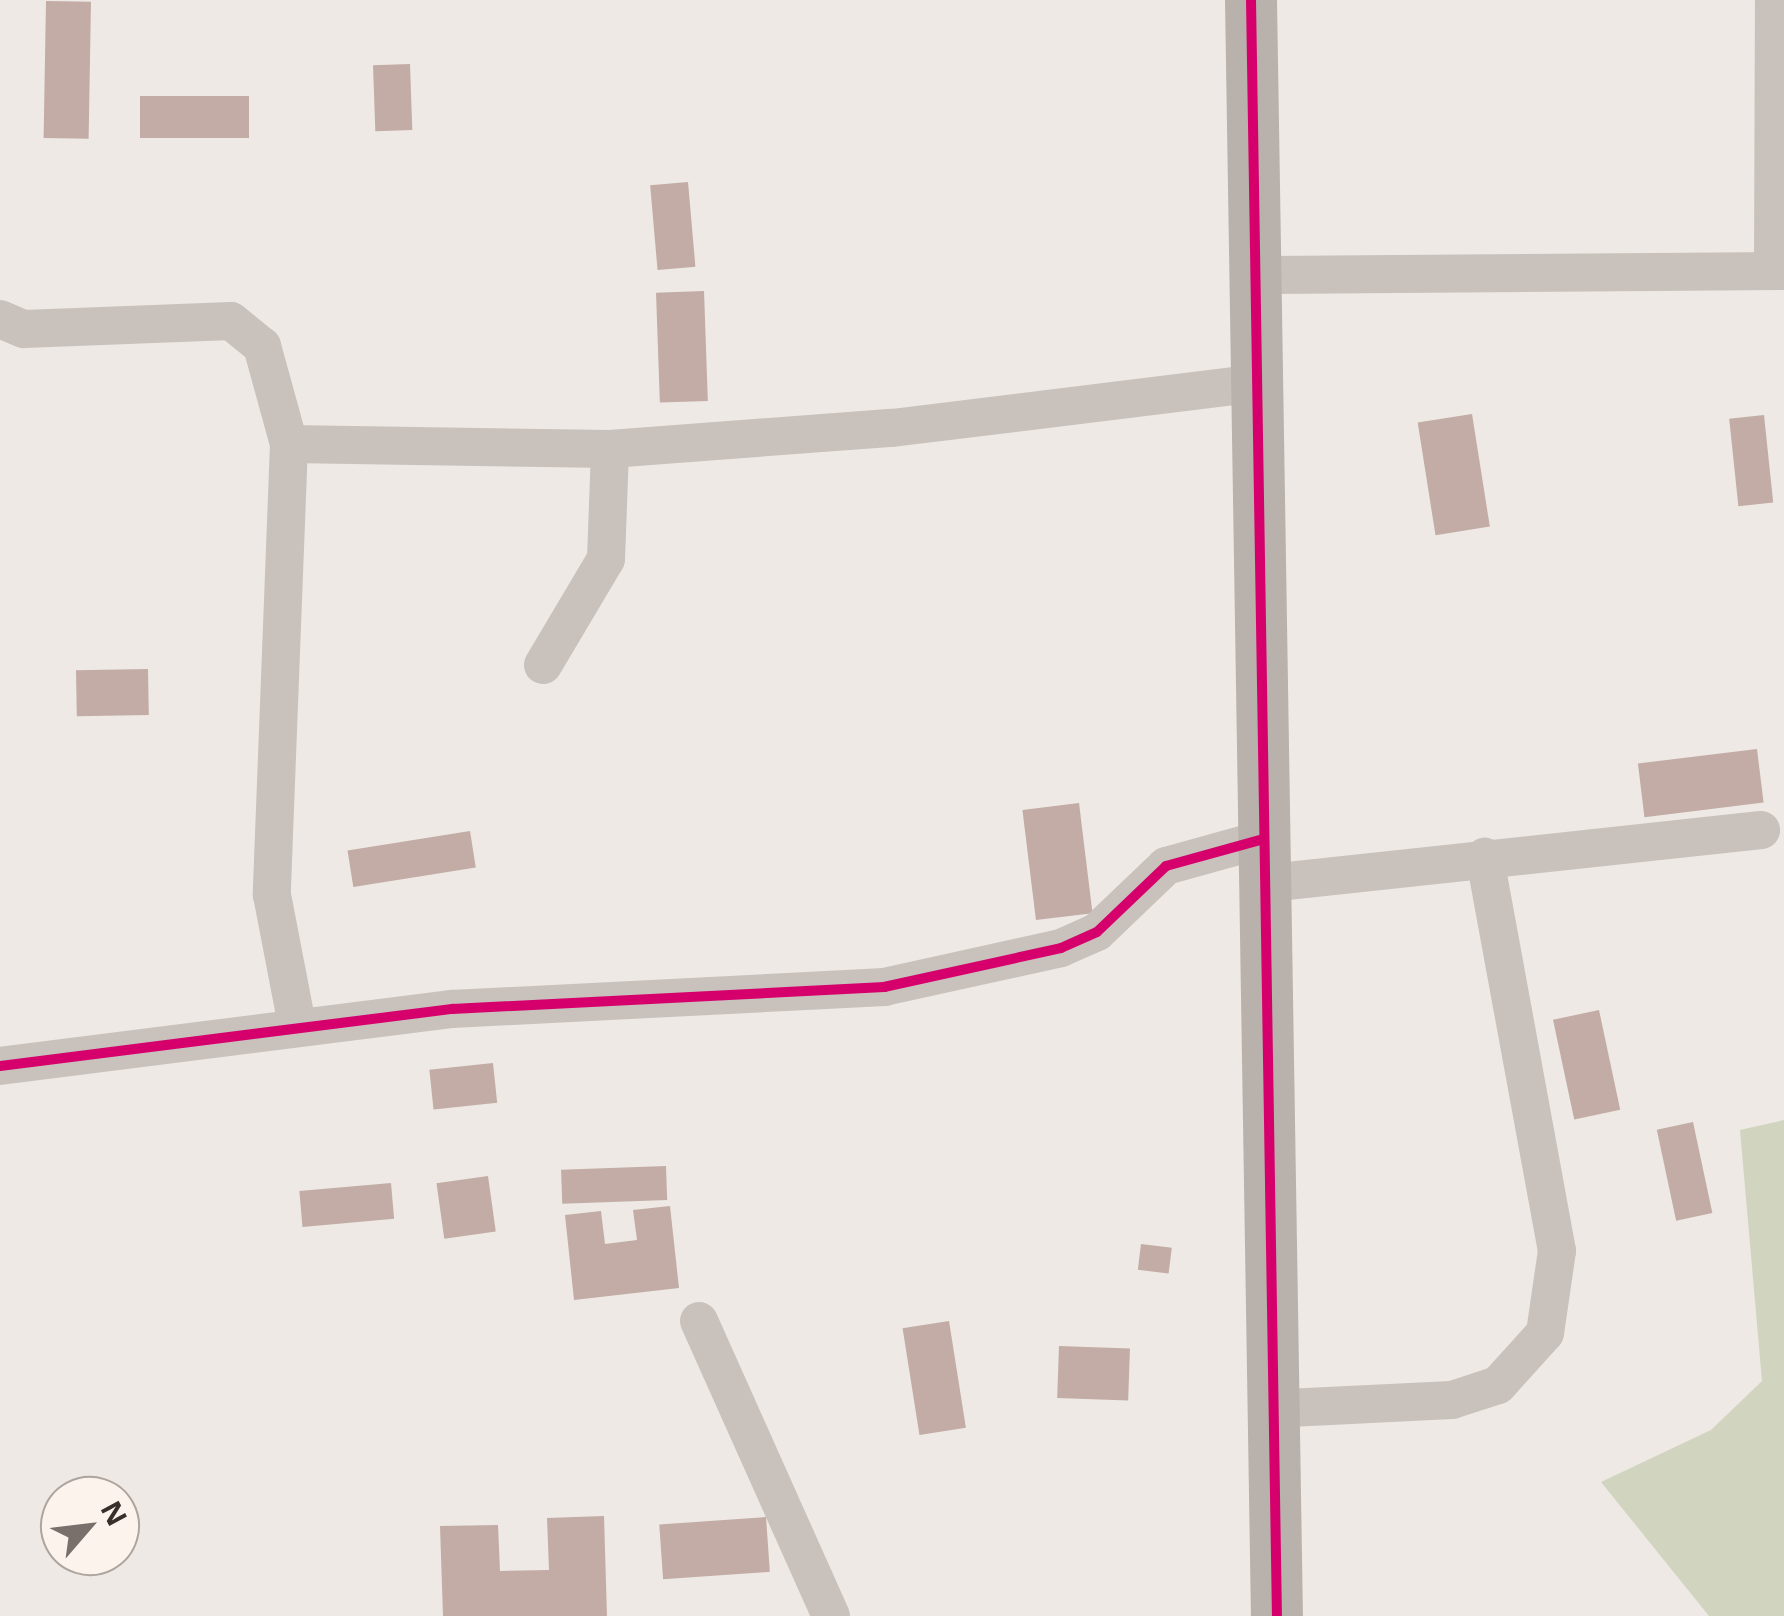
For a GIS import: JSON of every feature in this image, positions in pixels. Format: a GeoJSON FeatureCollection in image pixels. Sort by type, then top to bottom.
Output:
{"type":"FeatureCollection","features":[{"type":"Feature","properties":{"kind":"street"},"geometry":{"type":"LineString","coordinates":[[1252,0],[1267,1409],[1277,1616]]}},
{"type":"Feature","properties":{"kind":"street"},"geometry":{"type":"LineString","coordinates":[[1255,275],[1779,271],[1774,0]]}},
{"type":"Feature","properties":{"kind":"street"},"geometry":{"type":"LineString","coordinates":[[0,319],[24,328],[245,326],[262,346],[288,444],[272,895],[297,1025]]}},
{"type":"Feature","properties":{"kind":"street"},"geometry":{"type":"LineString","coordinates":[[288,444],[610,448],[892,428],[1257,384]]}},
{"type":"Feature","properties":{"kind":"street"},"geometry":{"type":"LineString","coordinates":[[543,665],[606,558],[610,448]]}},
{"type":"Feature","properties":{"kind":"street"},"geometry":{"type":"LineString","coordinates":[[0,1066],[297,1025],[884,987],[1062,948],[1097,932],[1166,866],[1485,857],[1761,830]]}},
{"type":"Feature","properties":{"kind":"street"},"geometry":{"type":"LineString","coordinates":[[1267,1409],[1452,1400],[1498,1385],[1544,1333],[1558,1251],[1485,857]]}},
{"type":"Feature","properties":{"kind":"street"},"geometry":{"type":"LineString","coordinates":[[700,1320],[831,1616]]}},
{"type":"Feature","properties":{"kind":"green space"},"geometry":{"type":"Polygon","coordinates":[[[1784,1120],[1784,1616],[1709,1616],[1601,1482],[1711,1430],[1762,1381],[1740,1130],[1784,1120]]]}},
{"type":"Feature","properties":{"kind":"building"},"geometry":{"type":"Polygon","coordinates":[[[46,1],[91,2],[89,139],[44,138],[46,1]]]}},
{"type":"Feature","properties":{"kind":"building"},"geometry":{"type":"Polygon","coordinates":[[[410,64],[412,130],[375,131],[373,65],[410,64]]]}},
{"type":"Feature","properties":{"kind":"building"},"geometry":{"type":"Polygon","coordinates":[[[140,96],[249,96],[249,138],[140,138],[140,96]]]}},
{"type":"Feature","properties":{"kind":"building"},"geometry":{"type":"Polygon","coordinates":[[[688,182],[695,267],[658,270],[650,185],[688,182]]]}},
{"type":"Feature","properties":{"kind":"building"},"geometry":{"type":"Polygon","coordinates":[[[704,291],[708,401],[660,403],[656,293],[704,291]]]}},
{"type":"Feature","properties":{"kind":"building"},"geometry":{"type":"Polygon","coordinates":[[[1472,414],[1490,527],[1436,535],[1418,423],[1472,414]]]}},
{"type":"Feature","properties":{"kind":"building"},"geometry":{"type":"Polygon","coordinates":[[[1764,415],[1773,503],[1738,506],[1729,419],[1764,415]]]}},
{"type":"Feature","properties":{"kind":"building"},"geometry":{"type":"Polygon","coordinates":[[[148,669],[149,715],[77,716],[76,670],[148,669]]]}},
{"type":"Feature","properties":{"kind":"building"},"geometry":{"type":"Polygon","coordinates":[[[1757,749],[1764,803],[1644,817],[1638,764],[1757,749]]]}},
{"type":"Feature","properties":{"kind":"building"},"geometry":{"type":"Polygon","coordinates":[[[1079,803],[1093,913],[1036,920],[1022,810],[1079,803]]]}},
{"type":"Feature","properties":{"kind":"building"},"geometry":{"type":"Polygon","coordinates":[[[470,831],[476,868],[353,887],[348,850],[470,831]]]}},
{"type":"Feature","properties":{"kind":"building"},"geometry":{"type":"Polygon","coordinates":[[[1599,1010],[1620,1110],[1574,1120],[1553,1020],[1599,1010]]]}},
{"type":"Feature","properties":{"kind":"building"},"geometry":{"type":"Polygon","coordinates":[[[493,1063],[497,1103],[434,1109],[429,1070],[493,1063]]]}},
{"type":"Feature","properties":{"kind":"building"},"geometry":{"type":"Polygon","coordinates":[[[1693,1122],[1712,1213],[1676,1221],[1657,1130],[1693,1122]]]}},
{"type":"Feature","properties":{"kind":"building"},"geometry":{"type":"Polygon","coordinates":[[[666,1166],[667,1200],[562,1204],[561,1170],[666,1166]]]}},
{"type":"Feature","properties":{"kind":"building"},"geometry":{"type":"Polygon","coordinates":[[[488,1176],[496,1231],[444,1239],[437,1183],[488,1176]]]}},
{"type":"Feature","properties":{"kind":"building"},"geometry":{"type":"Polygon","coordinates":[[[391,1183],[394,1219],[302,1227],[299,1191],[391,1183]]]}},
{"type":"Feature","properties":{"kind":"building"},"geometry":{"type":"Polygon","coordinates":[[[670,1206],[679,1288],[574,1300],[565,1215],[601,1211],[605,1244],[637,1240],[633,1210],[670,1206]]]}},
{"type":"Feature","properties":{"kind":"building"},"geometry":{"type":"Polygon","coordinates":[[[1141,1244],[1172,1248],[1169,1274],[1138,1270],[1141,1244]]]}},
{"type":"Feature","properties":{"kind":"building"},"geometry":{"type":"Polygon","coordinates":[[[949,1321],[966,1428],[919,1435],[903,1328],[949,1321]]]}},
{"type":"Feature","properties":{"kind":"building"},"geometry":{"type":"Polygon","coordinates":[[[1059,1346],[1130,1348],[1128,1400],[1057,1398],[1059,1346]]]}},
{"type":"Feature","properties":{"kind":"building"},"geometry":{"type":"Polygon","coordinates":[[[604,1516],[607,1616],[443,1616],[440,1526],[498,1525],[500,1571],[549,1570],[547,1518],[604,1516]]]}},
{"type":"Feature","properties":{"kind":"building"},"geometry":{"type":"Polygon","coordinates":[[[766,1517],[770,1572],[663,1579],[659,1524],[766,1517]]]}},
{"type":"Feature","properties":{"kind":"cycle path"},"geometry":{"type":"LineString","coordinates":[[1251,0],[1277,1616]]}},
{"type":"Feature","properties":{"kind":"cycle path"},"geometry":{"type":"LineString","coordinates":[[0,1066],[452,1009],[884,987],[1061,948],[1097,932],[1166,866],[1260,840]]}}]}
